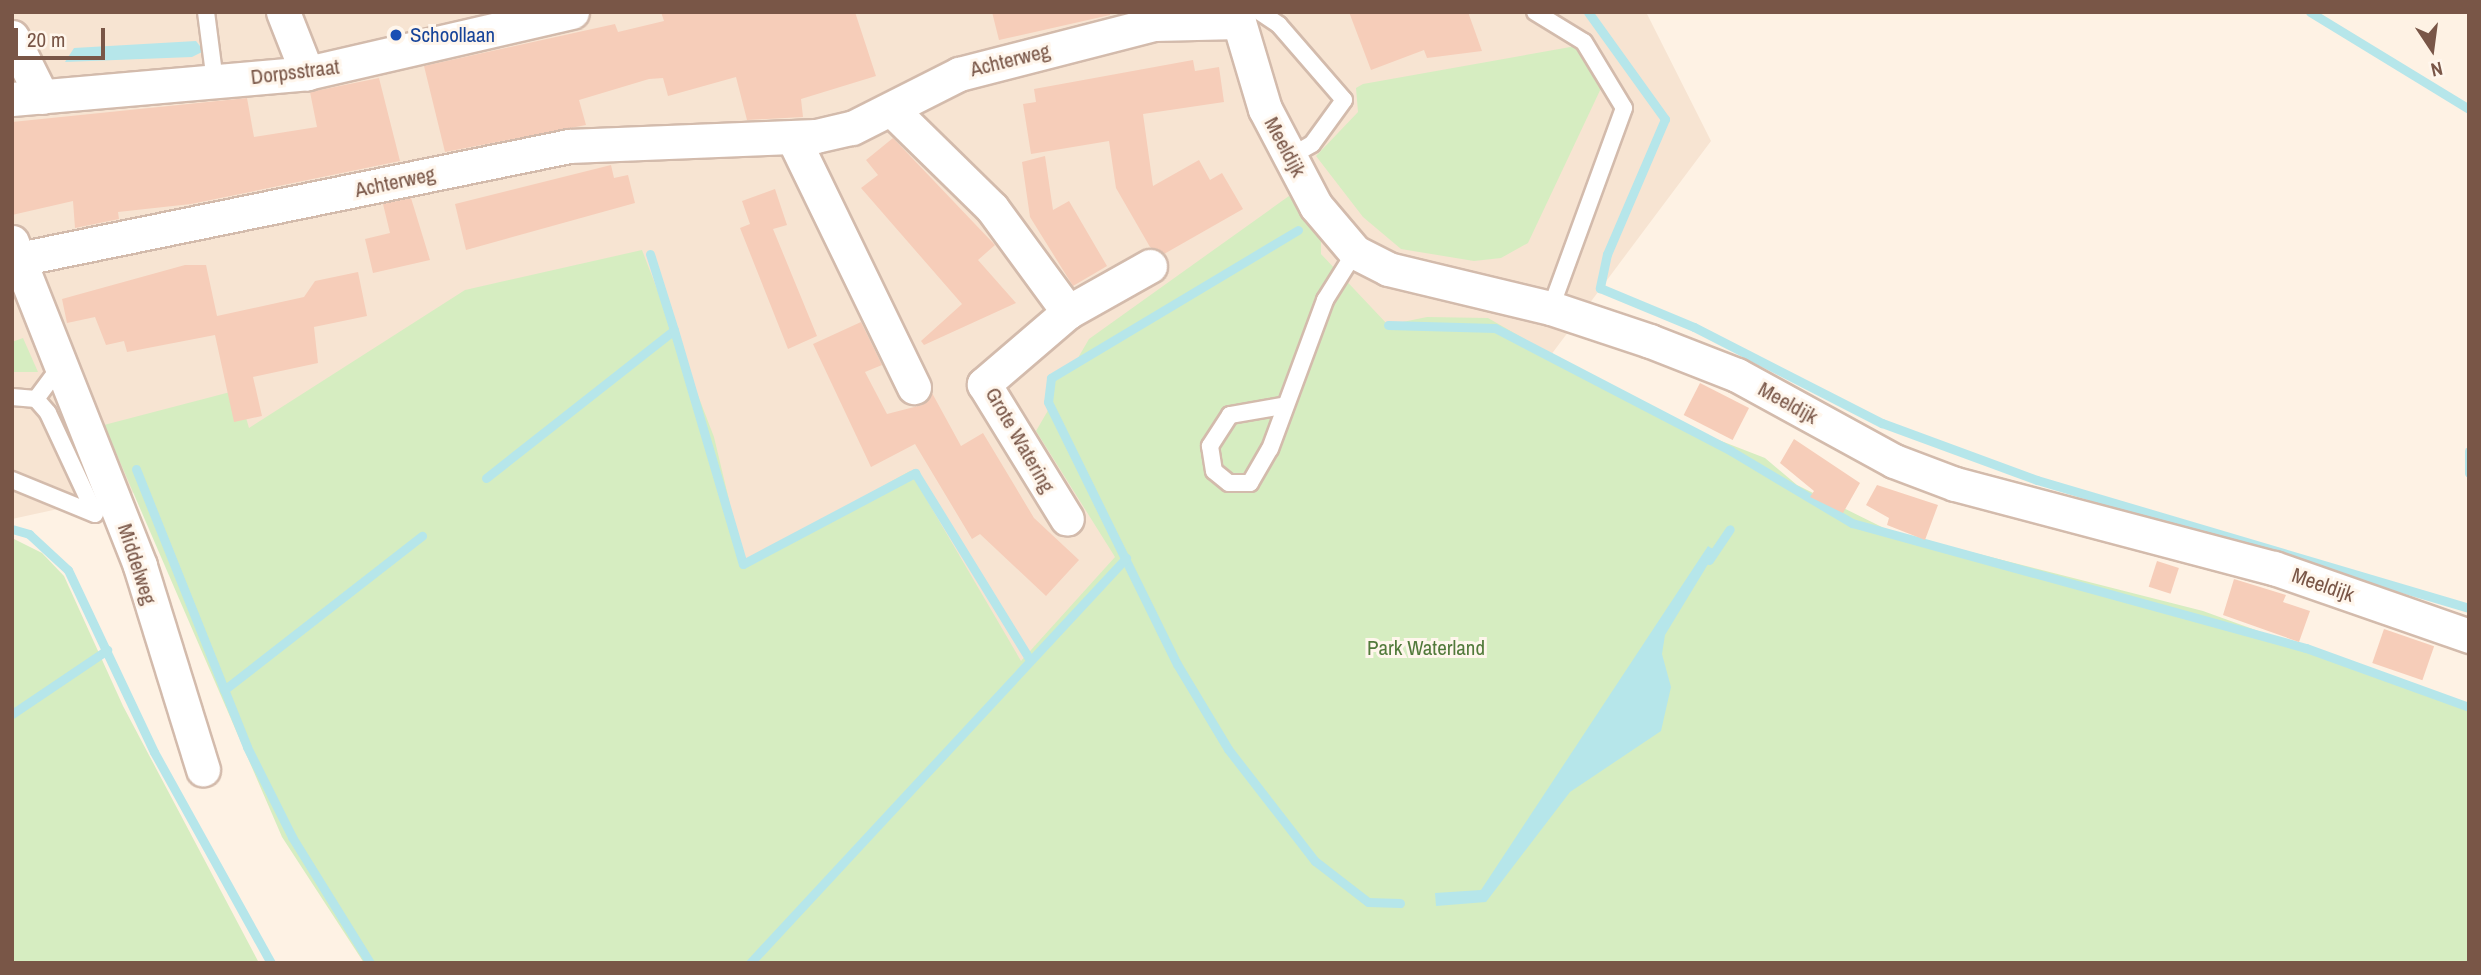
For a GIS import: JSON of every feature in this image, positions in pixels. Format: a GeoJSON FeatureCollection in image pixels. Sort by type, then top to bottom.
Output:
{"type":"FeatureCollection","features":[{"type":"Feature","properties":{"kind":"street"},"geometry":{"type":"LineString","coordinates":[[283,12],[307,72]]}},
{"type":"Feature","properties":{"kind":"street","name":"Dorpsstraat"},"geometry":{"type":"LineString","coordinates":[[27,98],[307,72],[572,12]]}},
{"type":"Feature","properties":{"kind":"street","name":"Meeldijk"},"geometry":{"type":"LineString","coordinates":[[1248,16],[1265,109],[1323,217],[1355,252],[1388,269],[1550,308],[1737,375],[1894,461],[1943,479],[2274,568],[2469,636]]}},
{"type":"Feature","properties":{"kind":"street","name":"Achterweg"},"geometry":{"type":"LineString","coordinates":[[16,250],[569,146],[793,138],[852,128],[959,74],[1150,18],[1248,16]]}},
{"type":"Feature","properties":{"kind":"street"},"geometry":{"type":"LineString","coordinates":[[12,37],[27,98]]}},
{"type":"Feature","properties":{"kind":"street"},"geometry":{"type":"LineString","coordinates":[[892,110],[992,208],[1068,312]]}},
{"type":"Feature","properties":{"kind":"street"},"geometry":{"type":"LineString","coordinates":[[793,138],[914,387]]}},
{"type":"Feature","properties":{"kind":"street","name":"Middelweg"},"geometry":{"type":"LineString","coordinates":[[16,250],[64,361],[139,566],[203,769]]}},
{"type":"Feature","properties":{"kind":"street","name":"Grote Watering"},"geometry":{"type":"LineString","coordinates":[[1067,519],[984,384],[1068,312],[1150,266]]}},
{"type":"Feature","properties":{"kind":"lane"},"geometry":{"type":"LineString","coordinates":[[205,12],[215,81]]}},
{"type":"Feature","properties":{"kind":"lane"},"geometry":{"type":"LineString","coordinates":[[1535,12],[1584,42],[1624,108],[1550,308]]}},
{"type":"Feature","properties":{"kind":"lane"},"geometry":{"type":"LineString","coordinates":[[1248,16],[1279,24],[1344,100],[1312,144],[1291,156]]}},
{"type":"Feature","properties":{"kind":"lane"},"geometry":{"type":"LineString","coordinates":[[1282,406],[1230,415],[1210,446],[1214,471],[1228,483],[1250,482],[1270,449],[1282,406],[1325,300],[1355,252]]}},
{"type":"Feature","properties":{"kind":"lane"},"geometry":{"type":"LineString","coordinates":[[12,397],[36,399],[64,361]]}},
{"type":"Feature","properties":{"kind":"lane","name":"Middelweg"},"geometry":{"type":"LineString","coordinates":[[12,480],[95,514],[68,445],[36,399]]}},
{"type":"Feature","properties":{"kind":"shaded area"},"geometry":{"type":"Polygon","coordinates":[[[12,12],[1646,12],[1711,141],[1387,574],[1010,784],[728,630],[214,475],[12,519],[12,12]]]}},
{"type":"Feature","properties":{"kind":"green space"},"geometry":{"type":"Polygon","coordinates":[[[1576,46],[1603,84],[1528,243],[1501,258],[1474,261],[1401,249],[1363,217],[1316,156],[1358,112],[1356,88],[1363,84],[1576,46]]]}},
{"type":"Feature","properties":{"kind":"green space","name":"Park Waterland"},"geometry":{"type":"Polygon","coordinates":[[[1289,196],[1321,240],[1321,254],[1388,325],[1427,317],[1488,318],[1662,418],[1765,458],[1797,485],[1892,532],[2203,611],[2469,707],[2469,963],[364,963],[282,837],[104,425],[238,390],[249,428],[465,290],[642,250],[714,437],[744,563],[910,471],[1021,661],[1115,557],[1036,431],[1050,407],[1051,378],[1075,363],[1089,339],[1289,196]]]}},
{"type":"Feature","properties":{"kind":"green space"},"geometry":{"type":"Polygon","coordinates":[[[23,338],[38,372],[12,372],[12,342],[23,338]]]}},
{"type":"Feature","properties":{"kind":"green space"},"geometry":{"type":"Polygon","coordinates":[[[12,538],[42,553],[64,576],[123,706],[259,963],[12,963],[12,538]]]}},
{"type":"Feature","properties":{"kind":"water"},"geometry":{"type":"Polygon","coordinates":[[[196,41],[204,51],[192,57],[65,62],[74,48],[196,41]]]}},
{"type":"Feature","properties":{"kind":"water"},"geometry":{"type":"Polygon","coordinates":[[[1708,546],[1716,551],[1665,635],[1662,654],[1671,687],[1661,731],[1570,792],[1486,902],[1436,906],[1435,893],[1481,890],[1708,546]]]}},
{"type":"Feature","properties":{"kind":"building"},"geometry":{"type":"Polygon","coordinates":[[[661,12],[855,12],[876,76],[801,99],[803,117],[747,120],[736,77],[668,96],[663,78],[649,79],[579,100],[586,125],[445,152],[424,66],[615,24],[618,32],[664,21],[661,12]]]}},
{"type":"Feature","properties":{"kind":"building"},"geometry":{"type":"Polygon","coordinates":[[[992,12],[1110,12],[1110,15],[999,40],[992,12]]]}},
{"type":"Feature","properties":{"kind":"building"},"geometry":{"type":"Polygon","coordinates":[[[1349,12],[1468,12],[1482,51],[1427,58],[1424,50],[1371,70],[1349,12]]]}},
{"type":"Feature","properties":{"kind":"building"},"geometry":{"type":"Polygon","coordinates":[[[1193,60],[1195,71],[1219,67],[1224,102],[1143,114],[1153,186],[1199,160],[1210,180],[1222,173],[1243,209],[1164,254],[1150,247],[1116,188],[1109,141],[1031,154],[1023,104],[1036,102],[1034,89],[1193,60]]]}},
{"type":"Feature","properties":{"kind":"building"},"geometry":{"type":"Polygon","coordinates":[[[379,78],[400,161],[191,204],[118,212],[119,219],[75,228],[73,201],[12,215],[12,122],[247,98],[254,137],[317,127],[310,92],[379,78]]]}},
{"type":"Feature","properties":{"kind":"building"},"geometry":{"type":"Polygon","coordinates":[[[893,138],[995,245],[978,260],[1016,303],[924,345],[921,341],[962,304],[861,188],[878,175],[866,160],[893,138]]]}},
{"type":"Feature","properties":{"kind":"building"},"geometry":{"type":"Polygon","coordinates":[[[1045,156],[1053,210],[1069,201],[1107,266],[1073,286],[1030,217],[1022,162],[1045,156]]]}},
{"type":"Feature","properties":{"kind":"building"},"geometry":{"type":"Polygon","coordinates":[[[611,165],[614,178],[628,175],[635,203],[466,250],[455,204],[611,165]]]}},
{"type":"Feature","properties":{"kind":"building"},"geometry":{"type":"Polygon","coordinates":[[[775,189],[787,225],[773,229],[817,336],[788,349],[740,228],[750,224],[742,201],[775,189]]]}},
{"type":"Feature","properties":{"kind":"building"},"geometry":{"type":"Polygon","coordinates":[[[411,198],[430,260],[373,273],[365,239],[390,233],[383,204],[411,198]]]}},
{"type":"Feature","properties":{"kind":"building"},"geometry":{"type":"Polygon","coordinates":[[[185,265],[206,265],[217,316],[304,297],[315,281],[358,272],[367,316],[314,327],[318,363],[253,377],[262,416],[234,422],[215,335],[127,352],[124,341],[106,345],[95,317],[67,323],[62,299],[185,265]]]}},
{"type":"Feature","properties":{"kind":"building"},"geometry":{"type":"Polygon","coordinates":[[[861,322],[882,365],[865,372],[887,414],[922,405],[932,393],[961,446],[983,433],[1034,518],[1079,560],[1046,596],[980,534],[972,539],[915,444],[871,467],[813,344],[861,322]]]}},
{"type":"Feature","properties":{"kind":"building"},"geometry":{"type":"Polygon","coordinates":[[[1700,383],[1749,408],[1733,440],[1684,415],[1700,383]]]}},
{"type":"Feature","properties":{"kind":"building"},"geometry":{"type":"Polygon","coordinates":[[[1794,439],[1860,483],[1843,513],[1810,497],[1814,491],[1780,463],[1794,439]]]}},
{"type":"Feature","properties":{"kind":"building"},"geometry":{"type":"Polygon","coordinates":[[[1877,485],[1938,505],[1925,540],[1887,525],[1889,518],[1866,505],[1877,485]]]}},
{"type":"Feature","properties":{"kind":"building"},"geometry":{"type":"Polygon","coordinates":[[[2157,561],[2179,568],[2171,594],[2149,587],[2157,561]]]}},
{"type":"Feature","properties":{"kind":"building"},"geometry":{"type":"Polygon","coordinates":[[[2234,579],[2286,595],[2283,602],[2310,611],[2299,642],[2223,615],[2234,579]]]}},
{"type":"Feature","properties":{"kind":"building"},"geometry":{"type":"Polygon","coordinates":[[[2384,629],[2434,646],[2422,680],[2372,663],[2384,629]]]}},
{"type":"Feature","properties":{"kind":"waterway"},"geometry":{"type":"LineString","coordinates":[[1588,12],[1665,119],[1607,254],[1600,288],[1694,327],[1882,423],[2037,480],[2469,608]]}},
{"type":"Feature","properties":{"kind":"waterway"},"geometry":{"type":"LineString","coordinates":[[2310,12],[2469,109]]}},
{"type":"Feature","properties":{"kind":"waterway"},"geometry":{"type":"LineString","coordinates":[[1298,230],[1051,378],[1048,402],[1177,664],[1228,749],[1315,861],[1368,902],[1400,903]]}},
{"type":"Feature","properties":{"kind":"waterway"},"geometry":{"type":"LineString","coordinates":[[650,254],[674,330]]}},
{"type":"Feature","properties":{"kind":"waterway"},"geometry":{"type":"LineString","coordinates":[[1388,325],[1495,328],[1731,451],[1852,523],[2306,648],[2469,707]]}},
{"type":"Feature","properties":{"kind":"waterway"},"geometry":{"type":"LineString","coordinates":[[486,478],[674,330],[743,564],[915,473],[1029,658]]}},
{"type":"Feature","properties":{"kind":"waterway"},"geometry":{"type":"LineString","coordinates":[[2469,451],[2469,473]]}},
{"type":"Feature","properties":{"kind":"waterway"},"geometry":{"type":"LineString","coordinates":[[136,469],[247,747],[292,837],[370,963]]}},
{"type":"Feature","properties":{"kind":"waterway"},"geometry":{"type":"LineString","coordinates":[[12,529],[29,534],[68,570],[154,752],[271,963]]}},
{"type":"Feature","properties":{"kind":"waterway"},"geometry":{"type":"LineString","coordinates":[[1709,560],[1730,529]]}},
{"type":"Feature","properties":{"kind":"waterway"},"geometry":{"type":"LineString","coordinates":[[224,690],[422,536]]}},
{"type":"Feature","properties":{"kind":"waterway"},"geometry":{"type":"LineString","coordinates":[[750,963],[1126,558]]}},
{"type":"Feature","properties":{"kind":"waterway"},"geometry":{"type":"LineString","coordinates":[[12,714],[107,650]]}},
{"type":"Feature","properties":{"kind":"place","name":"Schoollaan"},"geometry":{"type":"Point","coordinates":[396,35]}}]}
